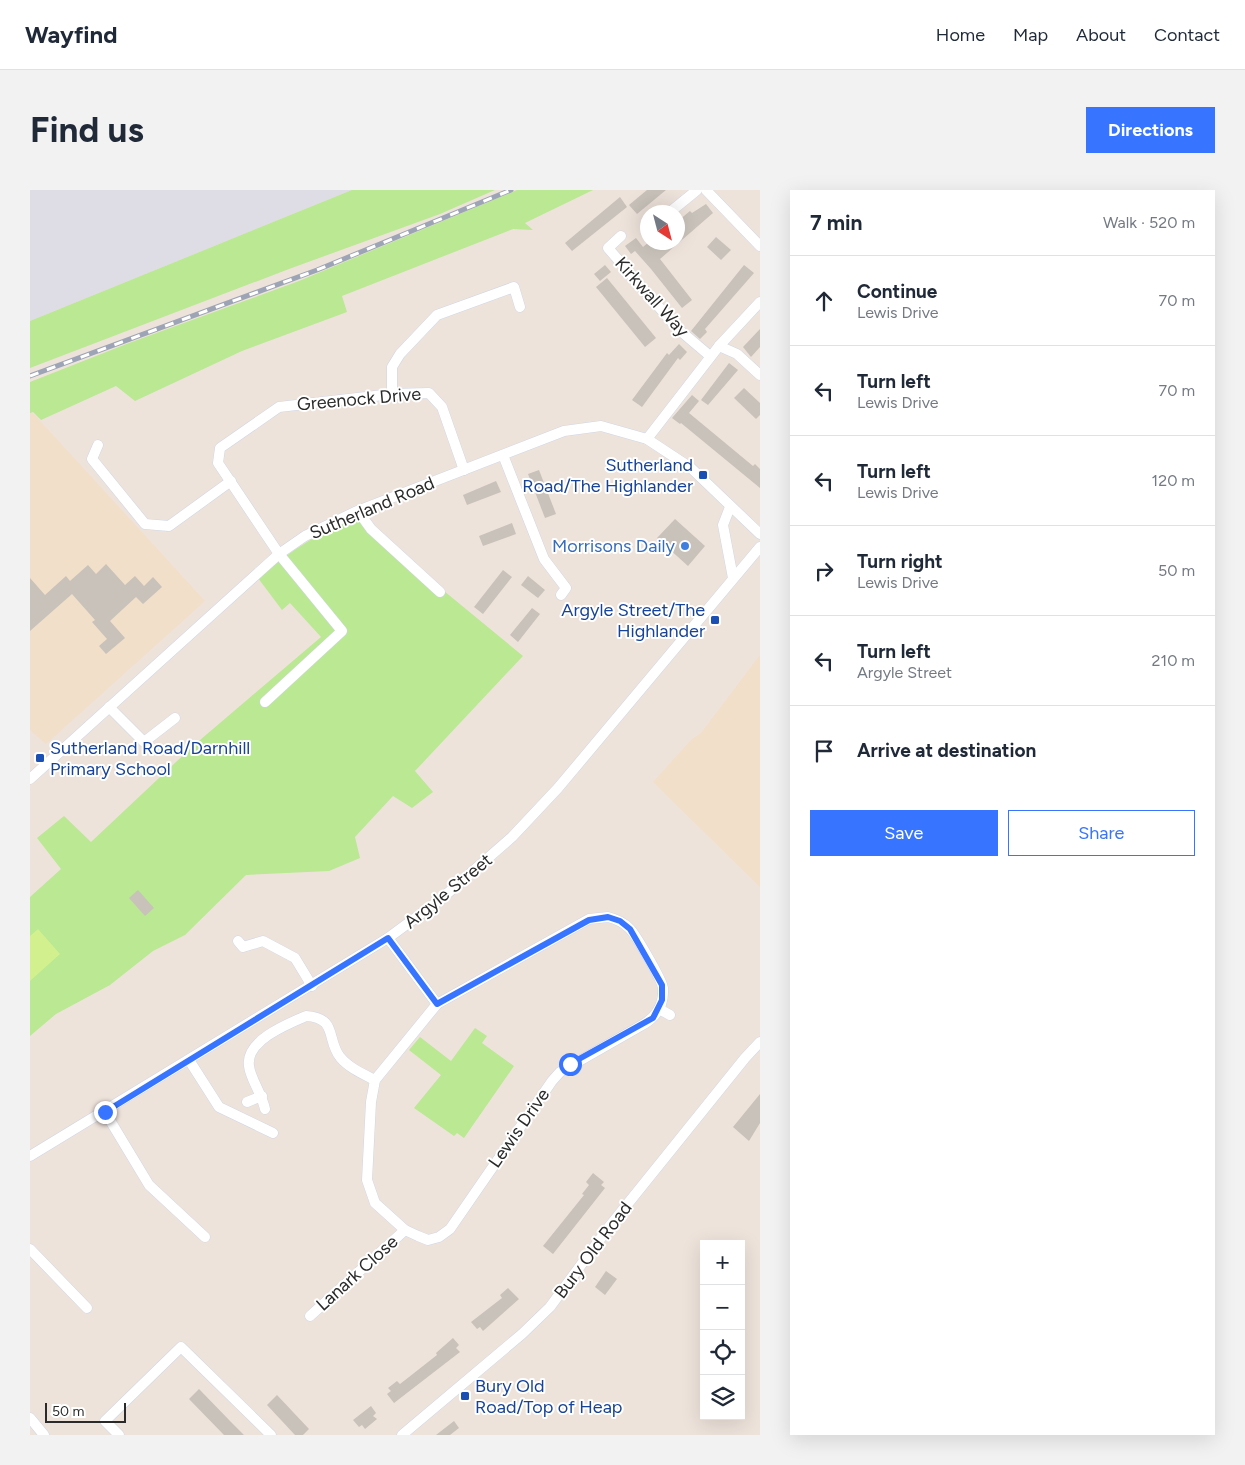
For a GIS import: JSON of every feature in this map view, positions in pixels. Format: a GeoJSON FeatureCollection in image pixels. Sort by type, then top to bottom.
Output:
{"type":"FeatureCollection","features":[{"type":"Feature","properties":{"kind":"street"},"geometry":{"type":"LineString","coordinates":[[679,205],[697,190]]}},
{"type":"Feature","properties":{"kind":"street"},"geometry":{"type":"LineString","coordinates":[[706,190],[760,246]]}},
{"type":"Feature","properties":{"kind":"street","name":"Kirkwall Way"},"geometry":{"type":"LineString","coordinates":[[621,236],[608,248],[677,328],[710,356]]}},
{"type":"Feature","properties":{"kind":"street"},"geometry":{"type":"LineString","coordinates":[[392,394],[392,367],[400,354],[437,314],[514,288],[520,307]]}},
{"type":"Feature","properties":{"kind":"street"},"geometry":{"type":"LineString","coordinates":[[647,439],[710,356],[760,302]]}},
{"type":"Feature","properties":{"kind":"street"},"geometry":{"type":"LineString","coordinates":[[719,346],[737,354],[760,375]]}},
{"type":"Feature","properties":{"kind":"street","name":"Greenock Drive"},"geometry":{"type":"LineString","coordinates":[[264,702],[342,631],[279,554],[218,463],[220,448],[279,407],[392,394],[429,393],[442,407],[464,470]]}},
{"type":"Feature","properties":{"kind":"street","name":"Sutherland Road"},"geometry":{"type":"LineString","coordinates":[[30,779],[279,554],[305,536],[358,511],[564,430],[601,426],[647,439],[690,468],[760,534]]}},
{"type":"Feature","properties":{"kind":"street"},"geometry":{"type":"LineString","coordinates":[[98,445],[92,459],[145,524],[169,526],[231,481]]}},
{"type":"Feature","properties":{"kind":"street"},"geometry":{"type":"LineString","coordinates":[[503,454],[544,559],[566,588],[561,595]]}},
{"type":"Feature","properties":{"kind":"street"},"geometry":{"type":"LineString","coordinates":[[730,507],[723,525],[732,578]]}},
{"type":"Feature","properties":{"kind":"street"},"geometry":{"type":"LineString","coordinates":[[358,511],[371,529],[440,592]]}},
{"type":"Feature","properties":{"kind":"street","name":"Argyle Street"},"geometry":{"type":"LineString","coordinates":[[30,1156],[312,986],[388,938],[441,900],[512,837],[558,788],[732,578],[760,548]]}},
{"type":"Feature","properties":{"kind":"street"},"geometry":{"type":"LineString","coordinates":[[109,707],[144,742],[175,718]]}},
{"type":"Feature","properties":{"kind":"street","name":"Lewis Drive"},"geometry":{"type":"LineString","coordinates":[[608,917],[620,921],[630,929],[642,947],[662,985],[659,1009],[653,1018],[644,1024],[570,1064],[556,1076],[450,1228],[439,1237],[428,1240],[405,1230],[375,1203],[367,1180],[371,1102],[375,1080],[437,1004],[589,920],[608,917]]}},
{"type":"Feature","properties":{"kind":"street"},"geometry":{"type":"LineString","coordinates":[[388,938],[437,1004]]}},
{"type":"Feature","properties":{"kind":"street"},"geometry":{"type":"LineString","coordinates":[[238,941],[243,947],[263,941],[295,958],[312,986]]}},
{"type":"Feature","properties":{"kind":"street"},"geometry":{"type":"LineString","coordinates":[[659,1009],[670,1015]]}},
{"type":"Feature","properties":{"kind":"street"},"geometry":{"type":"LineString","coordinates":[[265,1109],[262,1096],[248,1065],[250,1053],[255,1044],[306,1016],[321,1019],[326,1023],[339,1056],[347,1064],[375,1080]]}},
{"type":"Feature","properties":{"kind":"street","name":"Bury Old Road"},"geometry":{"type":"LineString","coordinates":[[402,1435],[522,1334],[550,1307],[609,1227],[760,1042]]}},
{"type":"Feature","properties":{"kind":"street"},"geometry":{"type":"LineString","coordinates":[[189,1060],[219,1107],[273,1133]]}},
{"type":"Feature","properties":{"kind":"street"},"geometry":{"type":"LineString","coordinates":[[247,1102],[262,1096]]}},
{"type":"Feature","properties":{"kind":"street"},"geometry":{"type":"LineString","coordinates":[[105,1112],[149,1185],[205,1237]]}},
{"type":"Feature","properties":{"kind":"street","name":"Lanark Close"},"geometry":{"type":"LineString","coordinates":[[310,1316],[405,1230]]}},
{"type":"Feature","properties":{"kind":"street"},"geometry":{"type":"LineString","coordinates":[[30,1250],[87,1308]]}},
{"type":"Feature","properties":{"kind":"street"},"geometry":{"type":"LineString","coordinates":[[119,1435],[105,1421],[182,1347],[271,1435]]}},
{"type":"Feature","properties":{"kind":"street"},"geometry":{"type":"LineString","coordinates":[[30,1418],[44,1435]]}},
{"type":"Feature","properties":{"kind":"shaded area"},"geometry":{"type":"Polygon","coordinates":[[[30,190],[352,190],[30,321],[30,190]]]}},
{"type":"Feature","properties":{"kind":"shaded area"},"geometry":{"type":"Polygon","coordinates":[[[32,412],[205,601],[46,744],[30,730],[30,413],[32,412]]]}},
{"type":"Feature","properties":{"kind":"shaded area"},"geometry":{"type":"Polygon","coordinates":[[[760,655],[760,887],[653,782],[692,739],[701,733],[760,655]]]}},
{"type":"Feature","properties":{"kind":"green space"},"geometry":{"type":"Polygon","coordinates":[[[352,190],[495,190],[440,214],[289,269],[30,368],[30,321],[352,190]]]}},
{"type":"Feature","properties":{"kind":"green space"},"geometry":{"type":"Polygon","coordinates":[[[517,190],[593,190],[525,223],[533,230],[513,229],[342,296],[347,312],[242,351],[135,401],[116,386],[41,420],[33,412],[30,413],[30,382],[129,343],[299,281],[517,190]]]}},
{"type":"Feature","properties":{"kind":"green space"},"geometry":{"type":"Polygon","coordinates":[[[363,513],[373,525],[444,591],[523,656],[415,771],[433,792],[412,808],[393,796],[355,837],[360,858],[329,871],[246,875],[185,935],[153,951],[110,985],[56,1014],[30,1036],[30,897],[61,869],[37,838],[64,816],[91,842],[193,746],[321,637],[290,603],[282,610],[258,578],[308,541],[363,513]]]}},
{"type":"Feature","properties":{"kind":"green space"},"geometry":{"type":"Polygon","coordinates":[[[38,929],[60,954],[30,981],[30,936],[38,929]]]}},
{"type":"Feature","properties":{"kind":"green space"},"geometry":{"type":"Polygon","coordinates":[[[475,1028],[487,1036],[482,1043],[514,1066],[464,1138],[457,1133],[454,1136],[414,1108],[441,1075],[409,1050],[420,1037],[451,1061],[475,1028]]]}},
{"type":"Feature","properties":{"kind":"building"},"geometry":{"type":"Polygon","coordinates":[[[647,190],[666,190],[648,205],[640,205],[640,212],[637,214],[629,205],[647,190]]]}},
{"type":"Feature","properties":{"kind":"building"},"geometry":{"type":"Polygon","coordinates":[[[620,197],[627,207],[572,251],[565,243],[620,197]]]}},
{"type":"Feature","properties":{"kind":"building"},"geometry":{"type":"Polygon","coordinates":[[[706,204],[713,213],[685,237],[685,215],[690,211],[692,213],[706,204]]]}},
{"type":"Feature","properties":{"kind":"building"},"geometry":{"type":"Polygon","coordinates":[[[716,237],[731,250],[721,260],[707,247],[716,237]]]}},
{"type":"Feature","properties":{"kind":"building"},"geometry":{"type":"Polygon","coordinates":[[[636,238],[640,243],[640,250],[670,250],[660,259],[692,300],[682,308],[635,251],[631,254],[625,246],[636,238]]]}},
{"type":"Feature","properties":{"kind":"building"},"geometry":{"type":"Polygon","coordinates":[[[605,265],[611,272],[600,281],[594,274],[605,265]]]}},
{"type":"Feature","properties":{"kind":"building"},"geometry":{"type":"Polygon","coordinates":[[[744,265],[754,273],[705,329],[707,332],[700,339],[691,331],[744,265]]]}},
{"type":"Feature","properties":{"kind":"building"},"geometry":{"type":"Polygon","coordinates":[[[607,278],[656,338],[645,347],[596,287],[607,278]]]}},
{"type":"Feature","properties":{"kind":"building"},"geometry":{"type":"Polygon","coordinates":[[[760,329],[760,347],[751,357],[743,347],[760,329]]]}},
{"type":"Feature","properties":{"kind":"building"},"geometry":{"type":"Polygon","coordinates":[[[679,344],[687,352],[680,360],[678,358],[642,407],[632,400],[667,353],[669,355],[679,344]]]}},
{"type":"Feature","properties":{"kind":"building"},"geometry":{"type":"Polygon","coordinates":[[[729,363],[738,370],[708,405],[701,400],[729,363]]]}},
{"type":"Feature","properties":{"kind":"building"},"geometry":{"type":"Polygon","coordinates":[[[744,388],[760,403],[760,415],[756,419],[734,398],[744,388]]]}},
{"type":"Feature","properties":{"kind":"building"},"geometry":{"type":"Polygon","coordinates":[[[692,395],[699,401],[689,413],[753,466],[755,464],[760,469],[760,488],[681,423],[672,418],[692,395]]]}},
{"type":"Feature","properties":{"kind":"building"},"geometry":{"type":"Polygon","coordinates":[[[539,470],[556,514],[545,518],[528,474],[539,470]]]}},
{"type":"Feature","properties":{"kind":"building"},"geometry":{"type":"Polygon","coordinates":[[[496,481],[501,492],[467,505],[463,495],[496,481]]]}},
{"type":"Feature","properties":{"kind":"building","name":"Morrisons Daily"},"geometry":{"type":"Polygon","coordinates":[[[675,519],[705,546],[688,566],[657,538],[675,519]]]}},
{"type":"Feature","properties":{"kind":"building"},"geometry":{"type":"Polygon","coordinates":[[[512,523],[516,534],[483,546],[479,536],[512,523]]]}},
{"type":"Feature","properties":{"kind":"building"},"geometry":{"type":"Polygon","coordinates":[[[106,564],[125,585],[135,576],[144,586],[153,577],[162,587],[143,604],[136,597],[110,621],[125,638],[106,654],[99,646],[107,639],[92,622],[95,620],[72,594],[30,631],[30,578],[45,595],[66,576],[70,581],[88,565],[96,574],[106,564]]]}},
{"type":"Feature","properties":{"kind":"building"},"geometry":{"type":"Polygon","coordinates":[[[503,570],[512,577],[483,614],[474,607],[503,570]]]}},
{"type":"Feature","properties":{"kind":"building"},"geometry":{"type":"Polygon","coordinates":[[[528,576],[545,590],[538,598],[521,585],[528,576]]]}},
{"type":"Feature","properties":{"kind":"building"},"geometry":{"type":"Polygon","coordinates":[[[532,608],[540,614],[518,642],[510,635],[532,608]]]}},
{"type":"Feature","properties":{"kind":"building"},"geometry":{"type":"Polygon","coordinates":[[[138,890],[154,908],[145,916],[129,898],[138,890]]]}},
{"type":"Feature","properties":{"kind":"building"},"geometry":{"type":"Polygon","coordinates":[[[760,1094],[760,1123],[749,1141],[733,1127],[760,1094]]]}},
{"type":"Feature","properties":{"kind":"building"},"geometry":{"type":"Polygon","coordinates":[[[593,1173],[604,1182],[601,1185],[605,1188],[553,1254],[543,1246],[584,1195],[582,1194],[589,1185],[586,1182],[593,1173]]]}},
{"type":"Feature","properties":{"kind":"building"},"geometry":{"type":"Polygon","coordinates":[[[606,1271],[617,1279],[605,1295],[595,1287],[606,1271]]]}},
{"type":"Feature","properties":{"kind":"building"},"geometry":{"type":"Polygon","coordinates":[[[508,1288],[519,1299],[483,1331],[480,1327],[477,1329],[471,1322],[502,1298],[500,1295],[508,1288]]]}},
{"type":"Feature","properties":{"kind":"building"},"geometry":{"type":"Polygon","coordinates":[[[453,1338],[459,1345],[456,1348],[460,1352],[394,1403],[387,1394],[391,1391],[388,1388],[397,1381],[400,1384],[437,1355],[436,1353],[453,1338]]]}},
{"type":"Feature","properties":{"kind":"building"},"geometry":{"type":"Polygon","coordinates":[[[199,1389],[244,1435],[224,1435],[189,1399],[199,1389]]]}},
{"type":"Feature","properties":{"kind":"building"},"geometry":{"type":"Polygon","coordinates":[[[277,1395],[309,1429],[303,1435],[295,1435],[267,1405],[277,1395]]]}},
{"type":"Feature","properties":{"kind":"building"},"geometry":{"type":"Polygon","coordinates":[[[371,1406],[376,1413],[373,1416],[377,1419],[365,1429],[362,1425],[359,1427],[353,1420],[371,1406]]]}},
{"type":"Feature","properties":{"kind":"building"},"geometry":{"type":"Polygon","coordinates":[[[454,1421],[459,1428],[450,1435],[436,1435],[454,1421]]]}},
{"type":"Feature","properties":{"kind":"railway"},"geometry":{"type":"LineString","coordinates":[[30,376],[317,270],[511,190]]}},
{"type":"Feature","properties":{"kind":"place","name":"Sutherland Road/The Highlander"},"geometry":{"type":"Point","coordinates":[703,475]}},
{"type":"Feature","properties":{"kind":"place","name":"Morrisons Daily"},"geometry":{"type":"Point","coordinates":[685,546]}},
{"type":"Feature","properties":{"kind":"place","name":"Argyle Street/The Highlander"},"geometry":{"type":"Point","coordinates":[715,620]}},
{"type":"Feature","properties":{"kind":"place","name":"Sutherland Road/Darnhill Primary School"},"geometry":{"type":"Point","coordinates":[40,758]}},
{"type":"Feature","properties":{"kind":"place","name":"Bury Old Road/Top of Heap"},"geometry":{"type":"Point","coordinates":[465,1396]}},
{"type":"Feature","properties":{"kind":"route"},"geometry":{"type":"LineString","coordinates":[[105,1112],[388,938],[437,1004],[589,920],[608,917],[620,921],[630,929],[642,947],[662,985],[662,1000],[653,1018],[570,1064]]}}]}
